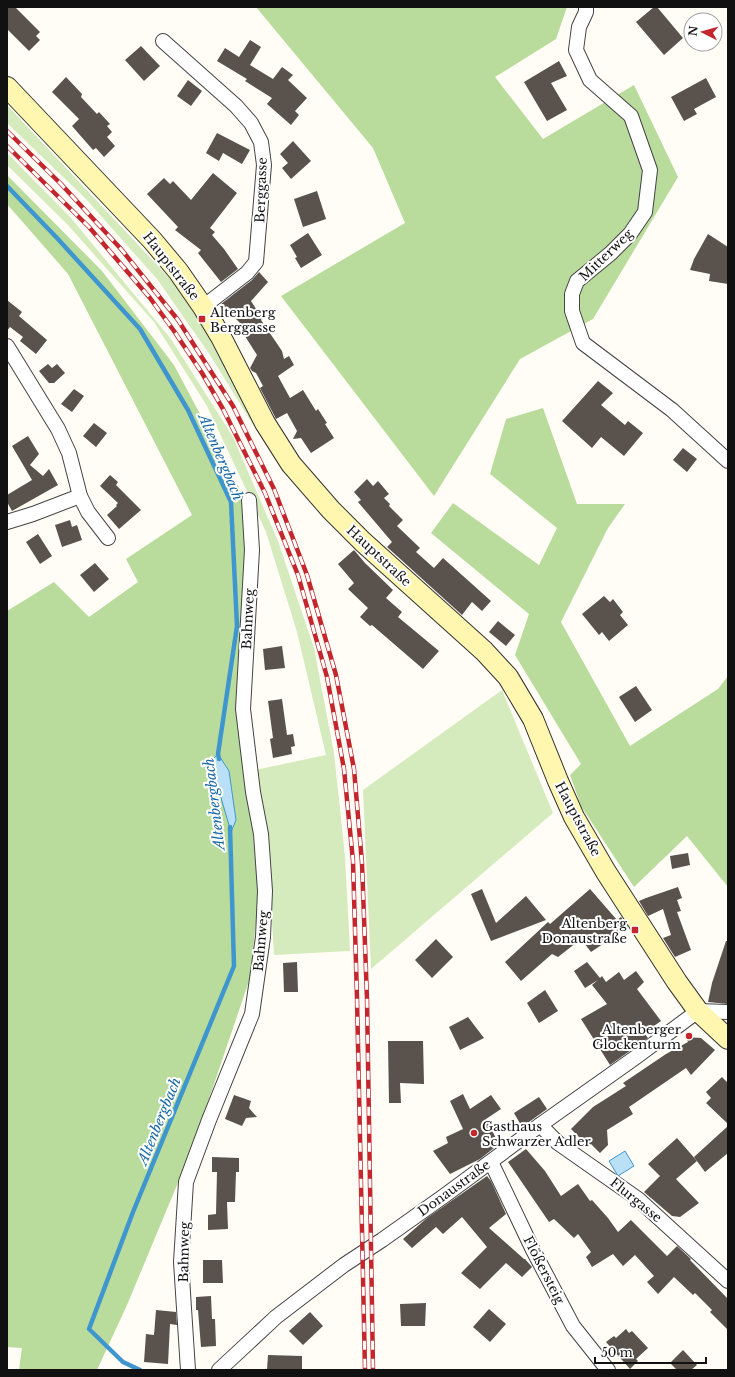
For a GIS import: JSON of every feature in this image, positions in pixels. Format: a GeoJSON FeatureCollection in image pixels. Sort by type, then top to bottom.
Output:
{"type":"FeatureCollection","features":[{"type":"Feature","properties":{"kind":"main road","name":"Hauptstraße"},"geometry":{"type":"LineString","coordinates":[[7,87],[152,240],[178,271],[203,307],[221,337],[265,423],[291,464],[331,510],[363,542],[484,651],[508,678],[533,719],[574,817],[606,872],[677,982],[698,1011],[728,1039]]}},
{"type":"Feature","properties":{"kind":"street","name":"Mitterweg"},"geometry":{"type":"LineString","coordinates":[[586,7],[586,12],[578,27],[576,50],[590,80],[631,116],[650,170],[645,212],[630,234],[611,253],[577,281],[572,294],[572,311],[583,344],[672,410],[728,460]]}},
{"type":"Feature","properties":{"kind":"street","name":"Berggasse"},"geometry":{"type":"LineString","coordinates":[[163,40],[236,106],[251,123],[261,142],[264,165],[256,262],[247,273],[203,307]]}},
{"type":"Feature","properties":{"kind":"street"},"geometry":{"type":"LineString","coordinates":[[7,346],[58,429],[69,453],[80,496],[88,512],[108,538]]}},
{"type":"Feature","properties":{"kind":"street"},"geometry":{"type":"LineString","coordinates":[[7,522],[80,496]]}},
{"type":"Feature","properties":{"kind":"street","name":"Bahnweg"},"geometry":{"type":"LineString","coordinates":[[188,1370],[182,1262],[186,1182],[209,1120],[252,1014],[263,937],[265,891],[261,834],[253,792],[243,709],[252,550],[249,500]]}},
{"type":"Feature","properties":{"kind":"street"},"geometry":{"type":"LineString","coordinates":[[698,1011],[728,1012]]}},
{"type":"Feature","properties":{"kind":"street","name":"Donaustraße"},"geometry":{"type":"LineString","coordinates":[[219,1370],[276,1317],[344,1265],[382,1240],[491,1162],[698,1011]]}},
{"type":"Feature","properties":{"kind":"street","name":"Flurgasse"},"geometry":{"type":"LineString","coordinates":[[540,1125],[558,1143],[638,1199],[728,1281]]}},
{"type":"Feature","properties":{"kind":"street","name":"Flößersteig"},"geometry":{"type":"LineString","coordinates":[[491,1162],[533,1250],[572,1326],[608,1370]]}},
{"type":"Feature","properties":{"kind":"green space"},"geometry":{"type":"Polygon","coordinates":[[[256,7],[567,7],[556,39],[495,77],[543,139],[634,85],[678,177],[593,319],[520,359],[434,496],[281,296],[405,223],[373,148],[256,7]]]}},
{"type":"Feature","properties":{"kind":"green space"},"geometry":{"type":"Polygon","coordinates":[[[7,105],[189,299],[258,433],[210,355],[157,279],[85,198],[7,123],[7,105]]]}},
{"type":"Feature","properties":{"kind":"green space"},"geometry":{"type":"Polygon","coordinates":[[[7,153],[71,218],[171,339],[233,437],[278,541],[314,648],[334,753],[345,856],[350,951],[274,955],[267,838],[255,770],[326,755],[297,632],[266,532],[207,406],[154,322],[67,224],[7,165],[7,153]]]}},
{"type":"Feature","properties":{"kind":"green space"},"geometry":{"type":"Polygon","coordinates":[[[7,175],[102,271],[174,365],[244,497],[246,612],[238,729],[251,812],[259,894],[250,978],[192,1149],[127,1305],[97,1370],[19,1370],[22,1348],[7,1347],[7,611],[54,582],[89,617],[138,582],[126,559],[192,515],[68,274],[7,204],[7,175]]]}},
{"type":"Feature","properties":{"kind":"green space"},"geometry":{"type":"Polygon","coordinates":[[[543,408],[577,504],[625,504],[608,528],[561,622],[630,746],[718,689],[728,676],[728,887],[687,836],[634,887],[581,806],[570,775],[581,764],[515,655],[529,614],[431,533],[453,503],[539,565],[557,528],[490,474],[506,419],[543,408]]]}},
{"type":"Feature","properties":{"kind":"green space"},"geometry":{"type":"Polygon","coordinates":[[[502,690],[553,813],[371,969],[363,790],[502,690]]]}},
{"type":"Feature","properties":{"kind":"water"},"geometry":{"type":"Polygon","coordinates":[[[218,754],[229,771],[236,820],[231,832],[219,791],[210,778],[211,761],[218,754]]]}},
{"type":"Feature","properties":{"kind":"water"},"geometry":{"type":"Polygon","coordinates":[[[625,1151],[634,1166],[618,1176],[609,1161],[625,1151]]]}},
{"type":"Feature","properties":{"kind":"building"},"geometry":{"type":"Polygon","coordinates":[[[7,7],[15,7],[40,32],[36,36],[40,40],[29,51],[7,29],[7,7]]]}},
{"type":"Feature","properties":{"kind":"building"},"geometry":{"type":"Polygon","coordinates":[[[654,7],[657,7],[683,38],[664,55],[636,22],[654,7]]]}},
{"type":"Feature","properties":{"kind":"building"},"geometry":{"type":"Polygon","coordinates":[[[250,40],[261,47],[250,65],[273,79],[282,67],[293,75],[288,80],[307,98],[295,111],[299,115],[291,125],[267,104],[272,98],[245,81],[247,79],[217,61],[225,48],[239,57],[250,40]]]}},
{"type":"Feature","properties":{"kind":"building"},"geometry":{"type":"Polygon","coordinates":[[[141,46],[160,66],[144,81],[125,60],[141,46]]]}},
{"type":"Feature","properties":{"kind":"building"},"geometry":{"type":"Polygon","coordinates":[[[559,61],[567,76],[551,83],[567,110],[547,121],[524,82],[559,61]]]}},
{"type":"Feature","properties":{"kind":"building"},"geometry":{"type":"Polygon","coordinates":[[[66,77],[82,94],[81,97],[97,114],[99,112],[110,124],[107,126],[112,132],[107,137],[115,146],[104,157],[96,148],[93,150],[72,126],[79,119],[52,92],[66,77]]]}},
{"type":"Feature","properties":{"kind":"building"},"geometry":{"type":"Polygon","coordinates":[[[706,78],[716,97],[694,109],[697,114],[684,121],[671,97],[706,78]]]}},
{"type":"Feature","properties":{"kind":"building"},"geometry":{"type":"Polygon","coordinates":[[[188,80],[202,91],[191,106],[177,96],[188,80]]]}},
{"type":"Feature","properties":{"kind":"building"},"geometry":{"type":"Polygon","coordinates":[[[217,133],[250,150],[242,164],[223,153],[219,161],[206,153],[217,133]]]}},
{"type":"Feature","properties":{"kind":"building"},"geometry":{"type":"Polygon","coordinates":[[[293,141],[311,161],[291,179],[282,168],[288,163],[280,154],[293,141]]]}},
{"type":"Feature","properties":{"kind":"building"},"geometry":{"type":"Polygon","coordinates":[[[213,173],[237,193],[210,228],[215,232],[212,235],[238,269],[221,282],[198,253],[201,250],[175,230],[178,227],[147,194],[164,178],[170,184],[173,181],[191,200],[213,173]]]}},
{"type":"Feature","properties":{"kind":"building"},"geometry":{"type":"Polygon","coordinates":[[[317,191],[326,219],[303,227],[294,199],[317,191]]]}},
{"type":"Feature","properties":{"kind":"building"},"geometry":{"type":"Polygon","coordinates":[[[308,233],[322,255],[301,268],[290,245],[308,233]]]}},
{"type":"Feature","properties":{"kind":"building"},"geometry":{"type":"Polygon","coordinates":[[[708,234],[728,247],[728,284],[709,281],[710,274],[690,270],[694,259],[708,234]]]}},
{"type":"Feature","properties":{"kind":"building"},"geometry":{"type":"Polygon","coordinates":[[[259,272],[268,282],[251,301],[262,318],[261,320],[282,351],[284,359],[289,356],[294,365],[278,376],[290,398],[303,390],[316,411],[318,409],[334,438],[311,453],[301,438],[293,439],[297,431],[287,413],[276,419],[260,388],[263,386],[256,373],[250,368],[257,355],[238,325],[240,323],[221,304],[252,280],[259,272]]]}},
{"type":"Feature","properties":{"kind":"building"},"geometry":{"type":"Polygon","coordinates":[[[7,300],[22,312],[19,316],[47,340],[36,354],[20,341],[23,337],[10,327],[7,331],[7,300]]]}},
{"type":"Feature","properties":{"kind":"building"},"geometry":{"type":"Polygon","coordinates":[[[48,364],[52,368],[57,364],[65,373],[54,383],[49,383],[39,371],[48,364]]]}},
{"type":"Feature","properties":{"kind":"building"},"geometry":{"type":"Polygon","coordinates":[[[598,381],[613,393],[601,405],[625,425],[628,421],[643,433],[624,456],[601,437],[592,448],[562,421],[598,381]]]}},
{"type":"Feature","properties":{"kind":"building"},"geometry":{"type":"Polygon","coordinates":[[[74,389],[84,396],[72,412],[61,404],[74,389]]]}},
{"type":"Feature","properties":{"kind":"building"},"geometry":{"type":"Polygon","coordinates":[[[94,423],[107,433],[96,447],[83,436],[94,423]]]}},
{"type":"Feature","properties":{"kind":"building"},"geometry":{"type":"Polygon","coordinates":[[[28,436],[39,454],[30,465],[43,476],[49,469],[58,485],[12,511],[7,502],[7,495],[32,480],[12,446],[28,436]]]}},
{"type":"Feature","properties":{"kind":"building"},"geometry":{"type":"Polygon","coordinates":[[[683,448],[697,459],[687,472],[673,460],[683,448]]]}},
{"type":"Feature","properties":{"kind":"building"},"geometry":{"type":"Polygon","coordinates":[[[110,475],[118,482],[116,485],[141,510],[119,529],[107,515],[117,506],[116,505],[118,503],[100,486],[110,475]]]}},
{"type":"Feature","properties":{"kind":"building"},"geometry":{"type":"Polygon","coordinates":[[[367,479],[373,486],[378,481],[389,494],[384,498],[390,504],[389,506],[403,520],[397,526],[420,548],[416,552],[434,568],[443,558],[491,601],[482,611],[472,602],[462,615],[387,547],[392,542],[358,502],[361,500],[354,492],[367,479]]]}},
{"type":"Feature","properties":{"kind":"building"},"geometry":{"type":"Polygon","coordinates":[[[70,520],[72,527],[77,525],[82,540],[62,547],[55,525],[70,520]]]}},
{"type":"Feature","properties":{"kind":"building"},"geometry":{"type":"Polygon","coordinates":[[[38,534],[52,556],[40,564],[26,542],[38,534]]]}},
{"type":"Feature","properties":{"kind":"building"},"geometry":{"type":"Polygon","coordinates":[[[354,550],[393,590],[386,598],[402,612],[398,617],[439,651],[423,669],[372,625],[370,626],[360,617],[368,608],[348,589],[354,583],[338,564],[354,550]]]}},
{"type":"Feature","properties":{"kind":"building"},"geometry":{"type":"Polygon","coordinates":[[[95,563],[109,579],[94,592],[80,575],[95,563]]]}},
{"type":"Feature","properties":{"kind":"building"},"geometry":{"type":"Polygon","coordinates":[[[604,596],[610,602],[613,599],[623,612],[620,615],[628,625],[609,641],[602,632],[599,635],[582,614],[604,596]]]}},
{"type":"Feature","properties":{"kind":"building"},"geometry":{"type":"Polygon","coordinates":[[[498,621],[515,635],[506,646],[489,632],[498,621]]]}},
{"type":"Feature","properties":{"kind":"building"},"geometry":{"type":"Polygon","coordinates":[[[282,646],[285,668],[265,670],[263,649],[282,646]]]}},
{"type":"Feature","properties":{"kind":"building"},"geometry":{"type":"Polygon","coordinates":[[[636,686],[652,710],[635,722],[619,697],[636,686]]]}},
{"type":"Feature","properties":{"kind":"building"},"geometry":{"type":"Polygon","coordinates":[[[282,699],[287,735],[293,734],[295,746],[291,747],[292,754],[273,758],[270,739],[273,738],[268,701],[282,699]]]}},
{"type":"Feature","properties":{"kind":"building"},"geometry":{"type":"Polygon","coordinates":[[[688,853],[690,865],[672,869],[670,856],[688,853]]]}},
{"type":"Feature","properties":{"kind":"building"},"geometry":{"type":"Polygon","coordinates":[[[678,887],[682,898],[677,900],[681,911],[677,912],[691,950],[675,957],[663,938],[671,935],[663,909],[648,916],[639,901],[678,887]]]}},
{"type":"Feature","properties":{"kind":"building"},"geometry":{"type":"Polygon","coordinates":[[[482,889],[496,923],[526,896],[546,920],[491,941],[471,894],[482,889]]]}},
{"type":"Feature","properties":{"kind":"building"},"geometry":{"type":"Polygon","coordinates":[[[590,889],[617,920],[621,917],[628,927],[591,952],[581,939],[558,957],[552,954],[521,981],[505,962],[548,922],[550,924],[590,889]]]}},
{"type":"Feature","properties":{"kind":"building"},"geometry":{"type":"Polygon","coordinates":[[[436,939],[453,957],[432,978],[415,960],[436,939]]]}},
{"type":"Feature","properties":{"kind":"building"},"geometry":{"type":"Polygon","coordinates":[[[726,941],[728,941],[728,1004],[708,1002],[712,983],[726,941]]]}},
{"type":"Feature","properties":{"kind":"building"},"geometry":{"type":"Polygon","coordinates":[[[297,962],[298,992],[284,992],[283,963],[297,962]]]}},
{"type":"Feature","properties":{"kind":"building"},"geometry":{"type":"Polygon","coordinates":[[[587,962],[600,978],[602,976],[606,982],[619,972],[624,980],[636,971],[644,982],[637,989],[661,1021],[644,1033],[648,1038],[610,1065],[581,1019],[607,1004],[592,985],[598,980],[585,988],[574,971],[587,962]]]}},
{"type":"Feature","properties":{"kind":"building"},"geometry":{"type":"Polygon","coordinates":[[[545,990],[558,1011],[539,1023],[527,1003],[545,990]]]}},
{"type":"Feature","properties":{"kind":"building"},"geometry":{"type":"Polygon","coordinates":[[[468,1017],[484,1038],[460,1050],[449,1027],[468,1017]]]}},
{"type":"Feature","properties":{"kind":"building"},"geometry":{"type":"Polygon","coordinates":[[[686,1037],[701,1038],[715,1050],[691,1075],[686,1068],[629,1107],[633,1114],[607,1130],[608,1145],[600,1153],[591,1144],[588,1146],[571,1129],[593,1107],[626,1086],[623,1083],[666,1054],[688,1042],[686,1037]]]}},
{"type":"Feature","properties":{"kind":"building"},"geometry":{"type":"Polygon","coordinates":[[[388,1041],[423,1041],[424,1084],[400,1083],[401,1103],[389,1103],[388,1041]]]}},
{"type":"Feature","properties":{"kind":"building"},"geometry":{"type":"Polygon","coordinates":[[[722,1077],[728,1083],[728,1124],[706,1103],[711,1098],[706,1092],[722,1077]]]}},
{"type":"Feature","properties":{"kind":"building","name":"Gasthaus Schwarzer Adler"},"geometry":{"type":"Polygon","coordinates":[[[463,1094],[470,1109],[491,1095],[501,1109],[486,1119],[499,1144],[480,1159],[450,1174],[433,1151],[448,1143],[446,1137],[463,1129],[450,1101],[463,1094]]]}},
{"type":"Feature","properties":{"kind":"building"},"geometry":{"type":"Polygon","coordinates":[[[234,1095],[251,1101],[249,1108],[257,1117],[246,1118],[242,1126],[225,1119],[234,1095]]]}},
{"type":"Feature","properties":{"kind":"building"},"geometry":{"type":"Polygon","coordinates":[[[539,1097],[547,1109],[522,1127],[514,1113],[539,1097]]]}},
{"type":"Feature","properties":{"kind":"building"},"geometry":{"type":"Polygon","coordinates":[[[728,1126],[728,1153],[705,1172],[694,1157],[728,1126]]]}},
{"type":"Feature","properties":{"kind":"building"},"geometry":{"type":"Polygon","coordinates":[[[677,1138],[697,1161],[676,1179],[699,1203],[680,1217],[672,1216],[644,1192],[660,1176],[648,1164],[677,1138]]]}},
{"type":"Feature","properties":{"kind":"building"},"geometry":{"type":"Polygon","coordinates":[[[526,1149],[545,1171],[561,1196],[578,1184],[590,1201],[592,1200],[618,1232],[631,1220],[667,1256],[677,1246],[728,1299],[728,1330],[710,1312],[712,1310],[695,1293],[693,1295],[674,1277],[658,1294],[647,1282],[654,1276],[635,1255],[623,1266],[613,1254],[592,1267],[586,1257],[591,1252],[578,1234],[574,1238],[554,1219],[549,1222],[508,1162],[526,1149]]]}},
{"type":"Feature","properties":{"kind":"building"},"geometry":{"type":"Polygon","coordinates":[[[212,1157],[239,1158],[239,1172],[236,1172],[235,1202],[227,1202],[228,1229],[208,1230],[208,1215],[216,1214],[217,1172],[212,1172],[212,1157]]]}},
{"type":"Feature","properties":{"kind":"building"},"geometry":{"type":"Polygon","coordinates":[[[487,1176],[491,1181],[506,1214],[489,1228],[525,1259],[532,1267],[522,1277],[506,1263],[480,1289],[461,1273],[487,1247],[462,1217],[443,1234],[436,1227],[412,1248],[403,1239],[427,1218],[487,1176]]]}},
{"type":"Feature","properties":{"kind":"building"},"geometry":{"type":"Polygon","coordinates":[[[203,1260],[222,1260],[223,1283],[203,1283],[203,1260]]]}},
{"type":"Feature","properties":{"kind":"building"},"geometry":{"type":"Polygon","coordinates":[[[211,1296],[212,1319],[215,1319],[216,1346],[201,1347],[198,1310],[196,1310],[196,1297],[211,1296]]]}},
{"type":"Feature","properties":{"kind":"building"},"geometry":{"type":"Polygon","coordinates":[[[426,1303],[425,1326],[401,1326],[400,1304],[426,1303]]]}},
{"type":"Feature","properties":{"kind":"building"},"geometry":{"type":"Polygon","coordinates":[[[489,1309],[506,1324],[490,1342],[473,1327],[489,1309]]]}},
{"type":"Feature","properties":{"kind":"building"},"geometry":{"type":"Polygon","coordinates":[[[156,1310],[176,1312],[177,1325],[170,1324],[168,1364],[144,1362],[146,1334],[154,1335],[156,1310]]]}},
{"type":"Feature","properties":{"kind":"building"},"geometry":{"type":"Polygon","coordinates":[[[310,1312],[323,1326],[303,1345],[289,1331],[310,1312]]]}},
{"type":"Feature","properties":{"kind":"building"},"geometry":{"type":"Polygon","coordinates":[[[626,1329],[629,1333],[632,1331],[648,1348],[636,1359],[638,1361],[630,1369],[606,1342],[614,1336],[616,1338],[626,1329]]]}},
{"type":"Feature","properties":{"kind":"building"},"geometry":{"type":"Polygon","coordinates":[[[683,1350],[697,1365],[691,1370],[677,1370],[670,1363],[683,1350]]]}},
{"type":"Feature","properties":{"kind":"building"},"geometry":{"type":"Polygon","coordinates":[[[268,1355],[302,1356],[302,1370],[267,1370],[268,1355]]]}},
{"type":"Feature","properties":{"kind":"waterway","name":"Altenbergbach"},"geometry":{"type":"LineString","coordinates":[[7,186],[140,329],[188,410],[231,502],[237,626],[218,754],[219,759]]}},
{"type":"Feature","properties":{"kind":"waterway","name":"Altenbergbach"},"geometry":{"type":"LineString","coordinates":[[140,1370],[123,1362],[89,1329],[133,1212],[234,966],[230,827]]}},
{"type":"Feature","properties":{"kind":"railway"},"geometry":{"type":"LineString","coordinates":[[7,131],[61,184],[121,249],[178,320],[233,406],[274,489],[307,575],[336,675],[354,769],[362,863],[367,999],[373,1370]]}},
{"type":"Feature","properties":{"kind":"railway"},"geometry":{"type":"LineString","coordinates":[[7,146],[89,227],[150,298],[174,331],[202,373],[223,409],[265,493],[298,575],[327,677],[344,769],[353,861],[365,1370]]}},
{"type":"Feature","properties":{"kind":"place","name":"Altenberg Berggasse"},"geometry":{"type":"Point","coordinates":[202,319]}},
{"type":"Feature","properties":{"kind":"place","name":"Altenberg Donaustraße"},"geometry":{"type":"Point","coordinates":[635,930]}},
{"type":"Feature","properties":{"kind":"place","name":"Altenberger Glockenturm"},"geometry":{"type":"Point","coordinates":[689,1036]}},
{"type":"Feature","properties":{"kind":"place","name":"Gasthaus Schwarzer Adler"},"geometry":{"type":"Point","coordinates":[474,1133]}}]}
